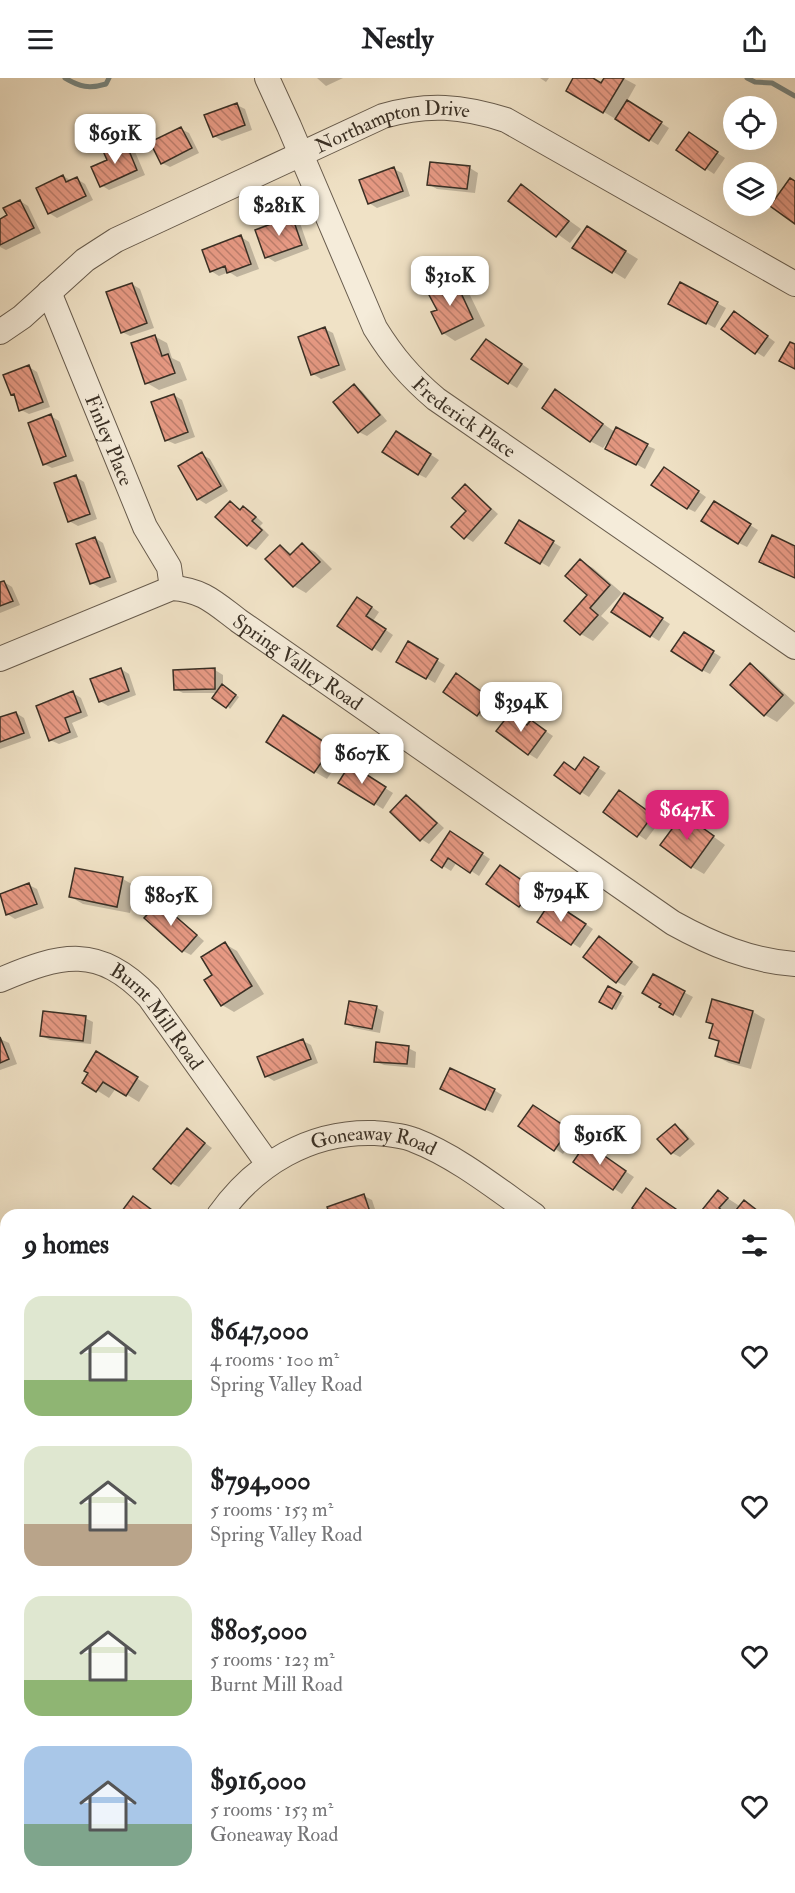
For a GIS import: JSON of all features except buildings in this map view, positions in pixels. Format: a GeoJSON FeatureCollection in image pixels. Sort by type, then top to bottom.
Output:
{"type":"FeatureCollection","features":[{"type":"Feature","properties":{"kind":"street","name":"Frederick Place"},"geometry":{"type":"LineString","coordinates":[[267,78],[375,328],[391,355],[412,379],[436,399],[795,647]]}},
{"type":"Feature","properties":{"kind":"street","name":"Northampton Drive"},"geometry":{"type":"LineString","coordinates":[[0,332],[22,317],[85,260],[116,240],[383,116],[429,107],[477,111],[506,120],[795,284]]}},
{"type":"Feature","properties":{"kind":"street","name":"Finley Place"},"geometry":{"type":"LineString","coordinates":[[49,292],[145,527],[169,567],[172,588]]}},
{"type":"Feature","properties":{"kind":"street"},"geometry":{"type":"LineString","coordinates":[[0,659],[172,588]]}},
{"type":"Feature","properties":{"kind":"street","name":"Spring Valley Road"},"geometry":{"type":"LineString","coordinates":[[172,588],[188,589],[207,596],[248,628],[673,923],[698,937],[732,950],[766,960],[795,964]]}},
{"type":"Feature","properties":{"kind":"street","name":"Burnt Mill Road"},"geometry":{"type":"LineString","coordinates":[[0,980],[36,965],[66,958],[100,962],[119,971],[149,998],[268,1164]]}},
{"type":"Feature","properties":{"kind":"street","name":"Goneaway Road"},"geometry":{"type":"LineString","coordinates":[[223,1209],[232,1197],[268,1164],[308,1143],[360,1133],[386,1134],[411,1139],[437,1150],[525,1209]]}},
{"type":"Feature","properties":{"kind":"waterway"},"geometry":{"type":"LineString","coordinates":[[65,78],[90,87],[106,84],[109,78]]}},
{"type":"Feature","properties":{"kind":"waterway"},"geometry":{"type":"LineString","coordinates":[[747,78],[755,82],[772,83],[795,96]]}}]}
